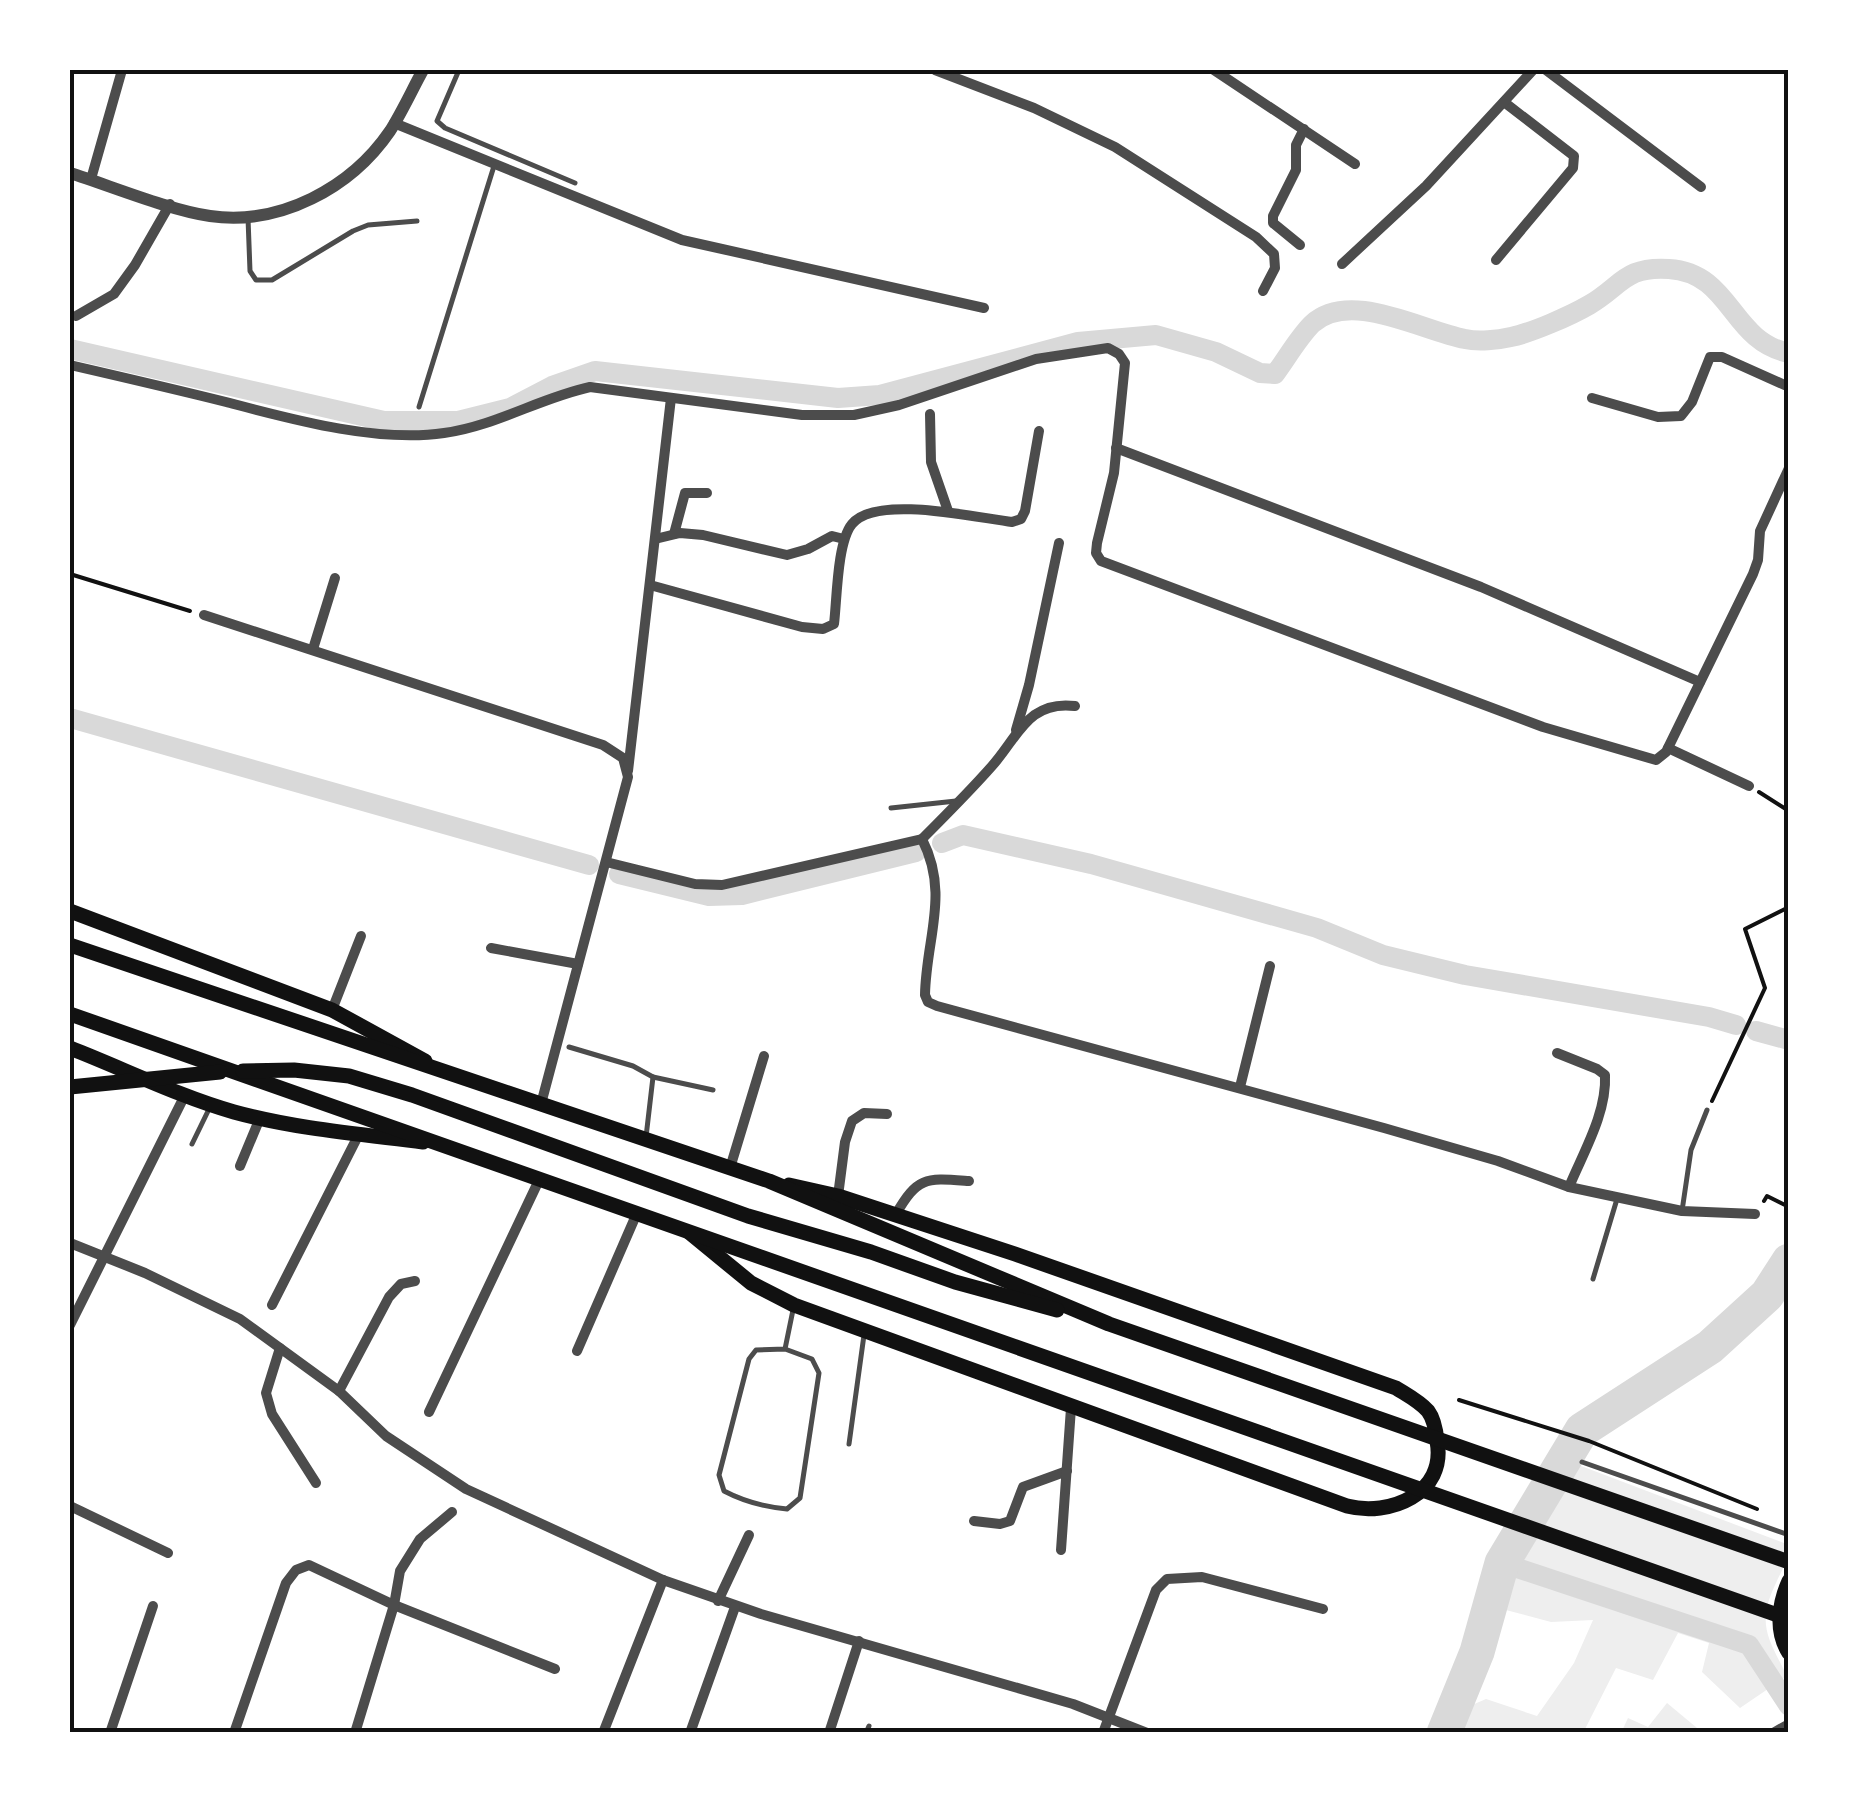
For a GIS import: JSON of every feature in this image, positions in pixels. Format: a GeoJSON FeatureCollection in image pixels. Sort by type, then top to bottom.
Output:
{"type":"FeatureCollection","features":[{"type":"Feature","properties":{"kind":"main road"},"geometry":{"type":"LineString","coordinates":[[70,911],[332,1010],[432,1065]]}},
{"type":"Feature","properties":{"kind":"main road"},"geometry":{"type":"LineString","coordinates":[[70,944],[769,1182],[1109,1324],[1789,1562]]}},
{"type":"Feature","properties":{"kind":"main road"},"geometry":{"type":"LineString","coordinates":[[70,1014],[1789,1619]]}},
{"type":"Feature","properties":{"kind":"main road"},"geometry":{"type":"LineString","coordinates":[[70,1048],[185,1096],[260,1118],[313,1130],[447,1144]]}},
{"type":"Feature","properties":{"kind":"main road"},"geometry":{"type":"LineString","coordinates":[[70,1087],[216,1072],[294,1070],[349,1076],[748,1216],[871,1252],[955,1282],[1109,1324]]}},
{"type":"Feature","properties":{"kind":"main road"},"geometry":{"type":"LineString","coordinates":[[687,1230],[752,1283],[794,1305],[1070,1408],[1364,1510],[1398,1506],[1430,1479],[1439,1451],[1431,1415],[1396,1388],[896,1214],[838,1196],[769,1182]]}},
{"type":"Feature","properties":{"kind":"main road"},"geometry":{"type":"LineString","coordinates":[[1789,1581],[1779,1631],[1789,1652]]}},
{"type":"Feature","properties":{"kind":"street"},"geometry":{"type":"LineString","coordinates":[[90,179],[122,70]]}},
{"type":"Feature","properties":{"kind":"street"},"geometry":{"type":"LineString","coordinates":[[70,173],[209,216],[248,218],[306,204],[345,179],[394,123],[423,70]]}},
{"type":"Feature","properties":{"kind":"street"},"geometry":{"type":"LineString","coordinates":[[935,70],[1034,108],[1115,148],[1256,237],[1274,254],[1275,268],[1263,291]]}},
{"type":"Feature","properties":{"kind":"street"},"geometry":{"type":"LineString","coordinates":[[1214,70],[1355,164]]}},
{"type":"Feature","properties":{"kind":"street"},"geometry":{"type":"LineString","coordinates":[[1342,264],[1426,186],[1533,70]]}},
{"type":"Feature","properties":{"kind":"street"},"geometry":{"type":"LineString","coordinates":[[1546,70],[1701,187]]}},
{"type":"Feature","properties":{"kind":"street"},"geometry":{"type":"LineString","coordinates":[[1496,260],[1576,161],[1504,102]]}},
{"type":"Feature","properties":{"kind":"street"},"geometry":{"type":"LineString","coordinates":[[394,123],[682,240],[984,308]]}},
{"type":"Feature","properties":{"kind":"street"},"geometry":{"type":"LineString","coordinates":[[1300,246],[1273,222],[1272,216],[1296,170],[1296,145],[1304,129]]}},
{"type":"Feature","properties":{"kind":"street"},"geometry":{"type":"LineString","coordinates":[[76,316],[114,294],[170,204]]}},
{"type":"Feature","properties":{"kind":"street"},"geometry":{"type":"LineString","coordinates":[[70,365],[314,424],[379,433],[442,434],[488,424],[564,393],[590,387],[802,415],[854,415],[899,405],[1036,360],[1108,348],[1125,363],[1116,448],[1097,544],[1096,553],[1101,561],[1543,727],[1656,760],[1668,748],[1752,574],[1758,560],[1760,531],[1789,468]]}},
{"type":"Feature","properties":{"kind":"street"},"geometry":{"type":"LineString","coordinates":[[1592,398],[1658,418],[1681,416],[1692,402],[1710,356],[1722,357],[1789,388]]}},
{"type":"Feature","properties":{"kind":"street"},"geometry":{"type":"LineString","coordinates":[[542,1104],[628,777],[671,398]]}},
{"type":"Feature","properties":{"kind":"street"},"geometry":{"type":"LineString","coordinates":[[930,414],[930,462],[948,511]]}},
{"type":"Feature","properties":{"kind":"street"},"geometry":{"type":"LineString","coordinates":[[650,585],[802,627],[823,629],[834,624],[844,539],[852,523],[866,514],[948,511],[1012,522],[1021,519],[1040,431]]}},
{"type":"Feature","properties":{"kind":"street"},"geometry":{"type":"LineString","coordinates":[[1116,448],[1481,587],[1700,682]]}},
{"type":"Feature","properties":{"kind":"street"},"geometry":{"type":"LineString","coordinates":[[674,534],[685,494],[707,493]]}},
{"type":"Feature","properties":{"kind":"street"},"geometry":{"type":"LineString","coordinates":[[655,539],[674,534],[702,535],[787,555],[832,536],[844,539]]}},
{"type":"Feature","properties":{"kind":"street"},"geometry":{"type":"LineString","coordinates":[[606,862],[695,884],[722,885],[922,839],[996,762],[1016,731],[1059,542]]}},
{"type":"Feature","properties":{"kind":"street"},"geometry":{"type":"LineString","coordinates":[[313,650],[335,578]]}},
{"type":"Feature","properties":{"kind":"street"},"geometry":{"type":"LineString","coordinates":[[204,615],[603,745],[622,758],[628,777]]}},
{"type":"Feature","properties":{"kind":"street"},"geometry":{"type":"LineString","coordinates":[[1016,731],[1053,706],[1075,706]]}},
{"type":"Feature","properties":{"kind":"street"},"geometry":{"type":"LineString","coordinates":[[1668,748],[1748,786]]}},
{"type":"Feature","properties":{"kind":"street"},"geometry":{"type":"LineString","coordinates":[[922,839],[938,881],[925,978],[928,1002],[1240,1087],[1498,1162],[1569,1187],[1682,1210],[1754,1214]]}},
{"type":"Feature","properties":{"kind":"street"},"geometry":{"type":"LineString","coordinates":[[332,1010],[360,936]]}},
{"type":"Feature","properties":{"kind":"street"},"geometry":{"type":"LineString","coordinates":[[492,948],[578,964]]}},
{"type":"Feature","properties":{"kind":"street"},"geometry":{"type":"LineString","coordinates":[[1240,1087],[1270,966]]}},
{"type":"Feature","properties":{"kind":"street"},"geometry":{"type":"LineString","coordinates":[[1557,1053],[1598,1068],[1605,1086],[1595,1123],[1569,1187]]}},
{"type":"Feature","properties":{"kind":"street"},"geometry":{"type":"LineString","coordinates":[[730,1168],[764,1056]]}},
{"type":"Feature","properties":{"kind":"street"},"geometry":{"type":"LineString","coordinates":[[70,1325],[185,1096]]}},
{"type":"Feature","properties":{"kind":"street"},"geometry":{"type":"LineString","coordinates":[[838,1196],[852,1120],[864,1114],[887,1114]]}},
{"type":"Feature","properties":{"kind":"street"},"geometry":{"type":"LineString","coordinates":[[240,1166],[260,1118]]}},
{"type":"Feature","properties":{"kind":"street"},"geometry":{"type":"LineString","coordinates":[[272,1305],[360,1134]]}},
{"type":"Feature","properties":{"kind":"street"},"geometry":{"type":"LineString","coordinates":[[430,1412],[540,1178]]}},
{"type":"Feature","properties":{"kind":"street"},"geometry":{"type":"LineString","coordinates":[[896,1214],[911,1188],[921,1181],[969,1182]]}},
{"type":"Feature","properties":{"kind":"street"},"geometry":{"type":"LineString","coordinates":[[577,1351],[638,1214]]}},
{"type":"Feature","properties":{"kind":"street"},"geometry":{"type":"LineString","coordinates":[[70,1243],[145,1273],[240,1320],[338,1390],[386,1436],[466,1489],[662,1580],[735,1606],[1019,1687],[1148,1733]]}},
{"type":"Feature","properties":{"kind":"street"},"geometry":{"type":"LineString","coordinates":[[338,1390],[388,1298],[401,1284],[415,1281]]}},
{"type":"Feature","properties":{"kind":"street"},"geometry":{"type":"LineString","coordinates":[[280,1348],[266,1393],[278,1426],[316,1483]]}},
{"type":"Feature","properties":{"kind":"street"},"geometry":{"type":"LineString","coordinates":[[1061,1550],[1070,1408]]}},
{"type":"Feature","properties":{"kind":"street"},"geometry":{"type":"LineString","coordinates":[[974,1521],[1005,1524],[1024,1487],[1067,1472]]}},
{"type":"Feature","properties":{"kind":"street"},"geometry":{"type":"LineString","coordinates":[[70,1506],[168,1553]]}},
{"type":"Feature","properties":{"kind":"street"},"geometry":{"type":"LineString","coordinates":[[355,1733],[394,1604],[400,1570],[420,1540],[452,1512]]}},
{"type":"Feature","properties":{"kind":"street"},"geometry":{"type":"LineString","coordinates":[[718,1600],[749,1536]]}},
{"type":"Feature","properties":{"kind":"street"},"geometry":{"type":"LineString","coordinates":[[234,1733],[286,1583],[296,1570],[309,1565],[555,1670]]}},
{"type":"Feature","properties":{"kind":"street"},"geometry":{"type":"LineString","coordinates":[[1103,1733],[1156,1590],[1167,1579],[1202,1577],[1324,1610]]}},
{"type":"Feature","properties":{"kind":"street"},"geometry":{"type":"LineString","coordinates":[[603,1733],[662,1580]]}},
{"type":"Feature","properties":{"kind":"street"},"geometry":{"type":"LineString","coordinates":[[110,1733],[153,1606]]}},
{"type":"Feature","properties":{"kind":"street"},"geometry":{"type":"LineString","coordinates":[[690,1733],[735,1606]]}},
{"type":"Feature","properties":{"kind":"street"},"geometry":{"type":"LineString","coordinates":[[829,1733],[859,1641]]}},
{"type":"Feature","properties":{"kind":"lane"},"geometry":{"type":"LineString","coordinates":[[459,70],[437,120],[445,128],[575,183]]}},
{"type":"Feature","properties":{"kind":"lane"},"geometry":{"type":"LineString","coordinates":[[419,406],[494,166]]}},
{"type":"Feature","properties":{"kind":"lane"},"geometry":{"type":"LineString","coordinates":[[248,218],[250,271],[262,282],[272,280],[352,231],[368,225],[417,221]]}},
{"type":"Feature","properties":{"kind":"lane"},"geometry":{"type":"LineString","coordinates":[[891,808],[959,800]]}},
{"type":"Feature","properties":{"kind":"lane"},"geometry":{"type":"LineString","coordinates":[[569,1047],[633,1066],[653,1077],[712,1090]]}},
{"type":"Feature","properties":{"kind":"lane"},"geometry":{"type":"LineString","coordinates":[[645,1140],[653,1077]]}},
{"type":"Feature","properties":{"kind":"lane"},"geometry":{"type":"LineString","coordinates":[[192,1144],[212,1105]]}},
{"type":"Feature","properties":{"kind":"lane"},"geometry":{"type":"LineString","coordinates":[[1682,1210],[1691,1150],[1708,1110]]}},
{"type":"Feature","properties":{"kind":"lane"},"geometry":{"type":"LineString","coordinates":[[1593,1278],[1617,1199]]}},
{"type":"Feature","properties":{"kind":"lane"},"geometry":{"type":"LineString","coordinates":[[785,1350],[794,1305]]}},
{"type":"Feature","properties":{"kind":"lane"},"geometry":{"type":"LineString","coordinates":[[849,1444],[865,1332]]}},
{"type":"Feature","properties":{"kind":"lane"},"geometry":{"type":"LineString","coordinates":[[756,1350],[785,1350],[812,1359],[818,1373],[800,1498],[786,1509],[731,1495],[724,1491],[720,1475],[749,1359],[756,1350]]}},
{"type":"Feature","properties":{"kind":"lane"},"geometry":{"type":"LineString","coordinates":[[1582,1462],[1789,1535]]}},
{"type":"Feature","properties":{"kind":"path"},"geometry":{"type":"LineString","coordinates":[[70,574],[204,615]]}},
{"type":"Feature","properties":{"kind":"path"},"geometry":{"type":"LineString","coordinates":[[1748,786],[1789,811]]}},
{"type":"Feature","properties":{"kind":"path"},"geometry":{"type":"LineString","coordinates":[[1708,1110],[1765,988],[1745,929],[1789,908]]}},
{"type":"Feature","properties":{"kind":"path"},"geometry":{"type":"LineString","coordinates":[[1754,1214],[1767,1196],[1789,1207]]}},
{"type":"Feature","properties":{"kind":"path"},"geometry":{"type":"LineString","coordinates":[[1459,1400],[1589,1440],[1772,1515]]}},
{"type":"Feature","properties":{"kind":"shaded area"},"geometry":{"type":"Polygon","coordinates":[[[1568,1461],[1789,1545],[1766,1620],[1770,1641],[1787,1676],[1740,1708],[1702,1672],[1709,1643],[1678,1633],[1653,1680],[1616,1668],[1583,1733],[1452,1733],[1465,1708],[1486,1699],[1537,1716],[1574,1663],[1593,1620],[1551,1622],[1502,1609],[1509,1577],[1568,1461]]]}},
{"type":"Feature","properties":{"kind":"shaded area"},"geometry":{"type":"Polygon","coordinates":[[[1667,1703],[1703,1733],[1621,1733],[1628,1718],[1648,1727],[1667,1703]]]}},
{"type":"Feature","properties":{"kind":"waterway"},"geometry":{"type":"LineString","coordinates":[[70,349],[384,421],[458,421],[510,408],[552,386],[595,371],[838,398],[880,395],[1078,342],[1156,335],[1216,352],[1260,373],[1275,374],[1312,324],[1328,314],[1366,311],[1465,339],[1500,339],[1561,319],[1633,274],[1669,269],[1690,273],[1706,282],[1754,335],[1789,353]]}},
{"type":"Feature","properties":{"kind":"waterway"},"geometry":{"type":"LineString","coordinates":[[70,718],[589,865]]}},
{"type":"Feature","properties":{"kind":"waterway"},"geometry":{"type":"LineString","coordinates":[[942,843],[963,835],[1091,864],[1317,928],[1383,955],[1465,975],[1736,1025]]}},
{"type":"Feature","properties":{"kind":"waterway"},"geometry":{"type":"LineString","coordinates":[[619,874],[709,896],[742,895],[916,852]]}},
{"type":"Feature","properties":{"kind":"waterway"},"geometry":{"type":"LineString","coordinates":[[1756,1031],[1789,1040]]}},
{"type":"Feature","properties":{"kind":"waterway"},"geometry":{"type":"LineString","coordinates":[[1444,1733],[1477,1652],[1502,1563],[1582,1430],[1710,1347],[1767,1295],[1789,1261]]}},
{"type":"Feature","properties":{"kind":"waterway"},"geometry":{"type":"LineString","coordinates":[[1502,1563],[1749,1645],[1789,1706]]}}]}
